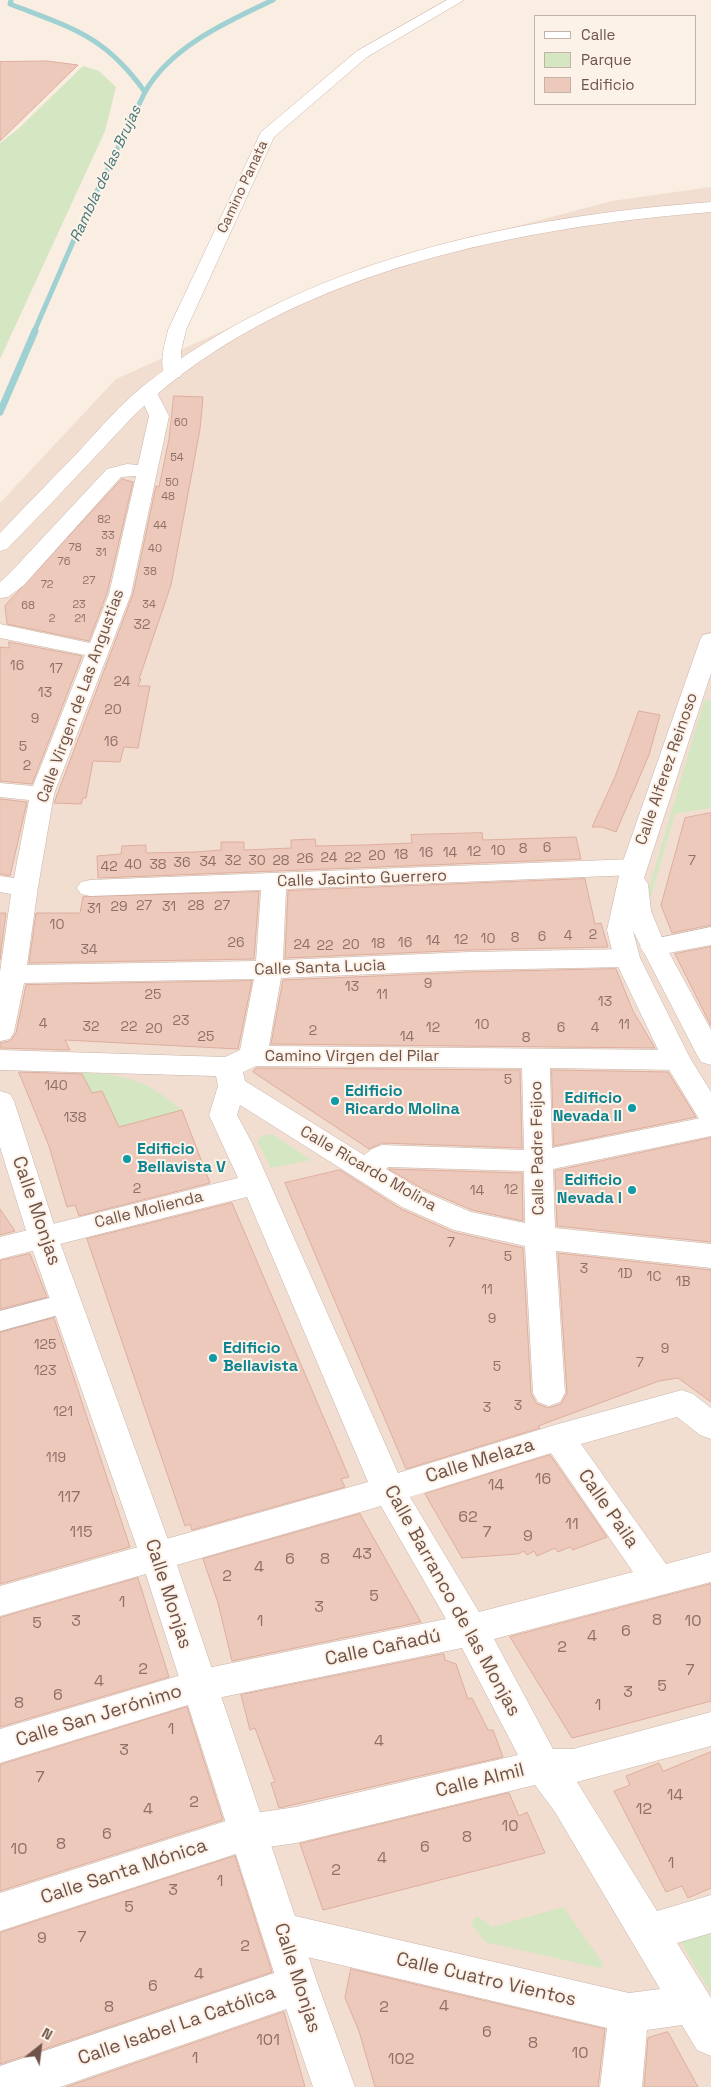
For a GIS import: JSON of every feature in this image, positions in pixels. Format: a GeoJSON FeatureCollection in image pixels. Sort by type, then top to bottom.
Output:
{"type":"FeatureCollection","features":[{"type":"Feature","properties":{"kind":"street","name":"Camino Panata"},"geometry":{"type":"LineString","coordinates":[[173,373],[172,350],[177,330],[267,136],[362,54],[456,0]]}},
{"type":"Feature","properties":{"kind":"street"},"geometry":{"type":"LineString","coordinates":[[0,545],[120,419],[148,393],[173,373],[241,330],[273,314],[332,287],[384,267],[498,236],[631,213],[711,207]]}},
{"type":"Feature","properties":{"kind":"street","name":"Calle Virgen de Las Angustias"},"geometry":{"type":"LineString","coordinates":[[0,1032],[12,974],[42,794],[120,594],[159,416],[148,393]]}},
{"type":"Feature","properties":{"kind":"street"},"geometry":{"type":"LineString","coordinates":[[120,419],[128,416],[139,417],[152,421],[156,427]]}},
{"type":"Feature","properties":{"kind":"street"},"geometry":{"type":"LineString","coordinates":[[0,592],[16,580],[114,473],[147,464]]}},
{"type":"Feature","properties":{"kind":"street"},"geometry":{"type":"LineString","coordinates":[[0,631],[98,651]]}},
{"type":"Feature","properties":{"kind":"street","name":"Calle Alferez Reinoso"},"geometry":{"type":"LineString","coordinates":[[711,640],[705,670],[634,867],[620,930],[627,958],[677,1060],[711,1115]]}},
{"type":"Feature","properties":{"kind":"street"},"geometry":{"type":"LineString","coordinates":[[0,790],[42,794]]}},
{"type":"Feature","properties":{"kind":"street","name":"Calle Alferez Reinoso"},"geometry":{"type":"LineString","coordinates":[[634,867],[638,911],[653,947],[711,1055]]}},
{"type":"Feature","properties":{"kind":"street","name":"Calle Jacinto Guerrero"},"geometry":{"type":"LineString","coordinates":[[90,888],[634,867]]}},
{"type":"Feature","properties":{"kind":"street","name":"Calle Barranco de las Monjas"},"geometry":{"type":"LineString","coordinates":[[274,882],[269,970],[223,1115],[238,1143],[388,1489],[471,1630],[543,1766],[568,1800],[701,2020]]}},
{"type":"Feature","properties":{"kind":"street"},"geometry":{"type":"LineString","coordinates":[[0,884],[25,887]]}},
{"type":"Feature","properties":{"kind":"street"},"geometry":{"type":"LineString","coordinates":[[653,947],[711,936]]}},
{"type":"Feature","properties":{"kind":"street","name":"Calle Santa Lucia"},"geometry":{"type":"LineString","coordinates":[[12,974],[269,970],[469,961],[627,958]]}},
{"type":"Feature","properties":{"kind":"street","name":"Camino Virgen del Pilar"},"geometry":{"type":"LineString","coordinates":[[0,1060],[238,1070],[536,1058],[677,1060]]}},
{"type":"Feature","properties":{"kind":"street","name":"Calle Padre Feijoo"},"geometry":{"type":"LineString","coordinates":[[536,1058],[540,1238]]}},
{"type":"Feature","properties":{"kind":"street","name":"Calle Ricardo Molina"},"geometry":{"type":"LineString","coordinates":[[238,1070],[273,1112],[412,1199],[465,1222],[540,1238],[711,1256]]}},
{"type":"Feature","properties":{"kind":"street","name":"Calle Monjas"},"geometry":{"type":"LineString","coordinates":[[0,1101],[43,1237],[157,1556],[198,1686],[334,2087]]}},
{"type":"Feature","properties":{"kind":"street"},"geometry":{"type":"LineString","coordinates":[[238,1143],[259,1118],[273,1112]]}},
{"type":"Feature","properties":{"kind":"street"},"geometry":{"type":"LineString","coordinates":[[365,1170],[382,1156],[539,1161],[711,1126]]}},
{"type":"Feature","properties":{"kind":"street","name":"Calle Molienda"},"geometry":{"type":"LineString","coordinates":[[0,1248],[256,1184]]}},
{"type":"Feature","properties":{"kind":"street"},"geometry":{"type":"LineString","coordinates":[[540,1238],[550,1393]]}},
{"type":"Feature","properties":{"kind":"street"},"geometry":{"type":"LineString","coordinates":[[0,1321],[68,1303]]}},
{"type":"Feature","properties":{"kind":"street","name":"Calle Melaza"},"geometry":{"type":"LineString","coordinates":[[0,1601],[388,1489],[558,1437],[682,1404],[711,1426]]}},
{"type":"Feature","properties":{"kind":"street","name":"Calle Paila"},"geometry":{"type":"LineString","coordinates":[[558,1437],[659,1580]]}},
{"type":"Feature","properties":{"kind":"street","name":"Calle Cañadú"},"geometry":{"type":"LineString","coordinates":[[198,1686],[471,1630],[711,1568]]}},
{"type":"Feature","properties":{"kind":"street","name":"Calle San Jerónimo"},"geometry":{"type":"LineString","coordinates":[[0,1746],[198,1686]]}},
{"type":"Feature","properties":{"kind":"street","name":"Calle Almil"},"geometry":{"type":"LineString","coordinates":[[248,1832],[296,1825],[543,1766],[573,1766],[711,1730]]}},
{"type":"Feature","properties":{"kind":"street","name":"Calle Santa Mónica"},"geometry":{"type":"LineString","coordinates":[[0,1912],[248,1832]]}},
{"type":"Feature","properties":{"kind":"street"},"geometry":{"type":"LineString","coordinates":[[648,1933],[711,1914]]}},
{"type":"Feature","properties":{"kind":"street","name":"Calle Cuatro Vientos"},"geometry":{"type":"LineString","coordinates":[[282,1932],[629,2013],[701,2020]]}},
{"type":"Feature","properties":{"kind":"street","name":"Calle Isabel La Católica"},"geometry":{"type":"LineString","coordinates":[[0,2087],[298,1985]]}},
{"type":"Feature","properties":{"kind":"street"},"geometry":{"type":"LineString","coordinates":[[621,2087],[629,2013]]}},
{"type":"Feature","properties":{"kind":"shaded area"},"geometry":{"type":"Polygon","coordinates":[[[711,187],[711,2087],[0,2087],[0,503],[116,379],[366,266],[612,201],[711,187]]]}},
{"type":"Feature","properties":{"kind":"green space"},"geometry":{"type":"Polygon","coordinates":[[[83,66],[99,71],[116,87],[105,131],[0,359],[0,143],[17,130],[83,66]]]}},
{"type":"Feature","properties":{"kind":"green space"},"geometry":{"type":"Polygon","coordinates":[[[711,700],[711,808],[675,814],[648,906],[644,905],[704,701],[711,700]]]}},
{"type":"Feature","properties":{"kind":"green space"},"geometry":{"type":"Polygon","coordinates":[[[81,1072],[136,1081],[157,1091],[182,1110],[119,1127],[102,1092],[92,1093],[81,1072]]]}},
{"type":"Feature","properties":{"kind":"green space"},"geometry":{"type":"Polygon","coordinates":[[[272,1134],[311,1160],[271,1168],[257,1141],[262,1136],[272,1134]]]}},
{"type":"Feature","properties":{"kind":"green space"},"geometry":{"type":"Polygon","coordinates":[[[563,1907],[603,1963],[600,1968],[485,1942],[471,1923],[477,1916],[492,1927],[563,1907]]]}},
{"type":"Feature","properties":{"kind":"green space"},"geometry":{"type":"Polygon","coordinates":[[[711,1933],[711,1993],[680,1941],[711,1933]]]}},
{"type":"Feature","properties":{"kind":"building"},"geometry":{"type":"Polygon","coordinates":[[[47,61],[78,65],[0,141],[0,62],[47,61]]]}},
{"type":"Feature","properties":{"kind":"building"},"geometry":{"type":"Polygon","coordinates":[[[174,396],[203,397],[200,429],[171,585],[139,679],[141,679],[138,686],[150,686],[138,748],[124,747],[120,762],[93,761],[86,798],[83,798],[81,804],[54,803],[133,594],[156,486],[159,487],[169,439],[174,396]]]}},
{"type":"Feature","properties":{"kind":"building"},"geometry":{"type":"Polygon","coordinates":[[[122,479],[133,482],[107,593],[89,641],[7,624],[5,606],[122,479]]]}},
{"type":"Feature","properties":{"kind":"building"},"geometry":{"type":"Polygon","coordinates":[[[9,642],[82,656],[32,784],[0,781],[0,647],[9,648],[9,642]]]}},
{"type":"Feature","properties":{"kind":"building"},"geometry":{"type":"Polygon","coordinates":[[[639,711],[660,715],[649,755],[616,832],[602,827],[592,827],[615,777],[639,711]]]}},
{"type":"Feature","properties":{"kind":"building"},"geometry":{"type":"Polygon","coordinates":[[[0,799],[27,802],[10,876],[0,874],[0,799]]]}},
{"type":"Feature","properties":{"kind":"building"},"geometry":{"type":"Polygon","coordinates":[[[711,813],[711,925],[672,933],[661,905],[685,818],[711,813]]]}},
{"type":"Feature","properties":{"kind":"building"},"geometry":{"type":"Polygon","coordinates":[[[482,833],[483,840],[576,837],[581,859],[98,878],[97,856],[121,854],[122,846],[146,845],[146,853],[195,852],[221,850],[221,842],[244,842],[244,850],[291,848],[291,840],[315,839],[316,846],[365,845],[412,843],[411,835],[482,833]]]}},
{"type":"Feature","properties":{"kind":"building"},"geometry":{"type":"Polygon","coordinates":[[[585,879],[595,924],[601,923],[608,947],[469,950],[285,958],[288,891],[585,879]]]}},
{"type":"Feature","properties":{"kind":"building"},"geometry":{"type":"Polygon","coordinates":[[[259,892],[254,959],[29,963],[36,913],[80,913],[83,897],[259,892]]]}},
{"type":"Feature","properties":{"kind":"building"},"geometry":{"type":"Polygon","coordinates":[[[0,913],[6,913],[0,959],[0,913]]]}},
{"type":"Feature","properties":{"kind":"building"},"geometry":{"type":"Polygon","coordinates":[[[711,947],[711,1026],[675,954],[711,947]]]}},
{"type":"Feature","properties":{"kind":"building"},"geometry":{"type":"Polygon","coordinates":[[[616,969],[633,1011],[655,1048],[271,1044],[283,980],[469,972],[616,969]]]}},
{"type":"Feature","properties":{"kind":"building"},"geometry":{"type":"Polygon","coordinates":[[[252,981],[238,1049],[65,1040],[70,1050],[0,1048],[0,1043],[10,1041],[16,1033],[26,985],[252,981]]]}},
{"type":"Feature","properties":{"kind":"building"},"geometry":{"type":"Polygon","coordinates":[[[256,1068],[520,1070],[522,1148],[382,1143],[369,1149],[253,1072],[256,1068]]]}},
{"type":"Feature","properties":{"kind":"building","name":"Edificio Nevada II"},"geometry":{"type":"Polygon","coordinates":[[[552,1070],[668,1072],[696,1117],[554,1146],[552,1070]]]}},
{"type":"Feature","properties":{"kind":"building"},"geometry":{"type":"Polygon","coordinates":[[[19,1072],[82,1074],[92,1093],[102,1091],[119,1127],[182,1110],[210,1183],[79,1216],[75,1205],[67,1207],[49,1146],[19,1072]]]}},
{"type":"Feature","properties":{"kind":"building","name":"Edificio Nevada I"},"geometry":{"type":"Polygon","coordinates":[[[711,1138],[711,1242],[557,1226],[555,1171],[711,1138]]]}},
{"type":"Feature","properties":{"kind":"building"},"geometry":{"type":"Polygon","coordinates":[[[389,1169],[522,1173],[523,1221],[472,1210],[423,1189],[389,1169]]]}},
{"type":"Feature","properties":{"kind":"building"},"geometry":{"type":"Polygon","coordinates":[[[340,1170],[401,1209],[453,1232],[523,1248],[531,1393],[536,1403],[548,1408],[561,1404],[567,1393],[558,1253],[711,1270],[711,1402],[678,1378],[659,1381],[538,1426],[540,1428],[406,1469],[285,1183],[340,1170]]]}},
{"type":"Feature","properties":{"kind":"building","name":"Edificio Bellavista"},"geometry":{"type":"Polygon","coordinates":[[[232,1203],[349,1477],[341,1479],[345,1487],[192,1530],[190,1524],[185,1526],[87,1239],[232,1203]]]}},
{"type":"Feature","properties":{"kind":"building"},"geometry":{"type":"Polygon","coordinates":[[[0,1209],[15,1231],[0,1235],[0,1209]]]}},
{"type":"Feature","properties":{"kind":"building"},"geometry":{"type":"Polygon","coordinates":[[[30,1254],[47,1297],[0,1309],[0,1261],[30,1254]]]}},
{"type":"Feature","properties":{"kind":"building"},"geometry":{"type":"Polygon","coordinates":[[[54,1318],[130,1547],[0,1584],[0,1333],[54,1318]]]}},
{"type":"Feature","properties":{"kind":"building"},"geometry":{"type":"Polygon","coordinates":[[[550,1455],[607,1537],[573,1550],[570,1547],[558,1552],[555,1548],[537,1556],[534,1551],[527,1555],[524,1551],[518,1554],[462,1558],[425,1494],[550,1455]]]}},
{"type":"Feature","properties":{"kind":"building"},"geometry":{"type":"Polygon","coordinates":[[[360,1514],[421,1622],[232,1661],[218,1603],[203,1559],[360,1514]]]}},
{"type":"Feature","properties":{"kind":"building"},"geometry":{"type":"Polygon","coordinates":[[[138,1578],[169,1677],[0,1727],[0,1618],[138,1578]]]}},
{"type":"Feature","properties":{"kind":"building"},"geometry":{"type":"Polygon","coordinates":[[[711,1584],[711,1701],[611,1728],[572,1738],[510,1637],[711,1584]]]}},
{"type":"Feature","properties":{"kind":"building"},"geometry":{"type":"Polygon","coordinates":[[[444,1654],[445,1660],[456,1664],[468,1699],[472,1698],[488,1730],[493,1730],[503,1757],[279,1808],[271,1783],[275,1782],[255,1728],[250,1730],[241,1695],[444,1654]]]}},
{"type":"Feature","properties":{"kind":"building"},"geometry":{"type":"Polygon","coordinates":[[[187,1707],[223,1820],[0,1891],[0,1765],[187,1707]]]}},
{"type":"Feature","properties":{"kind":"building"},"geometry":{"type":"Polygon","coordinates":[[[711,1752],[711,1888],[688,1898],[682,1886],[666,1892],[614,1791],[630,1785],[626,1776],[659,1763],[663,1771],[711,1752]]]}},
{"type":"Feature","properties":{"kind":"building"},"geometry":{"type":"Polygon","coordinates":[[[509,1793],[519,1816],[527,1812],[545,1853],[323,1910],[300,1844],[509,1793]]]}},
{"type":"Feature","properties":{"kind":"building"},"geometry":{"type":"Polygon","coordinates":[[[235,1856],[272,1972],[0,2064],[0,1933],[235,1856]]]}},
{"type":"Feature","properties":{"kind":"building"},"geometry":{"type":"Polygon","coordinates":[[[351,1969],[605,2029],[598,2087],[375,2087],[359,2031],[345,1998],[351,1969]]]}},
{"type":"Feature","properties":{"kind":"building"},"geometry":{"type":"Polygon","coordinates":[[[284,2012],[305,2087],[66,2087],[284,2012]]]}},
{"type":"Feature","properties":{"kind":"building"},"geometry":{"type":"Polygon","coordinates":[[[668,2032],[698,2087],[644,2087],[648,2038],[668,2032]]]}},
{"type":"Feature","properties":{"kind":"waterway","name":"Rambla de las Brujas"},"geometry":{"type":"LineString","coordinates":[[11,0],[10,4],[69,27],[101,45],[130,73],[145,92]]}},
{"type":"Feature","properties":{"kind":"waterway"},"geometry":{"type":"LineString","coordinates":[[145,92],[169,62],[185,49],[219,26],[273,0]]}},
{"type":"Feature","properties":{"kind":"waterway","name":"Rambla de las Brujas"},"geometry":{"type":"LineString","coordinates":[[34,332],[79,228],[145,92]]}},
{"type":"Feature","properties":{"kind":"waterway","name":"Rambla de las Brujas"},"geometry":{"type":"LineString","coordinates":[[0,412],[35,331]]}},
{"type":"Feature","properties":{"kind":"place","name":"Edificio Ricardo Molina"},"geometry":{"type":"Point","coordinates":[335,1101]}},
{"type":"Feature","properties":{"kind":"place","name":"Edificio Nevada II"},"geometry":{"type":"Point","coordinates":[632,1108]}},
{"type":"Feature","properties":{"kind":"place","name":"Edificio Bellavista V"},"geometry":{"type":"Point","coordinates":[127,1159]}},
{"type":"Feature","properties":{"kind":"place","name":"Edificio Nevada I"},"geometry":{"type":"Point","coordinates":[632,1190]}},
{"type":"Feature","properties":{"kind":"place","name":"Edificio Bellavista"},"geometry":{"type":"Point","coordinates":[213,1358]}}]}
